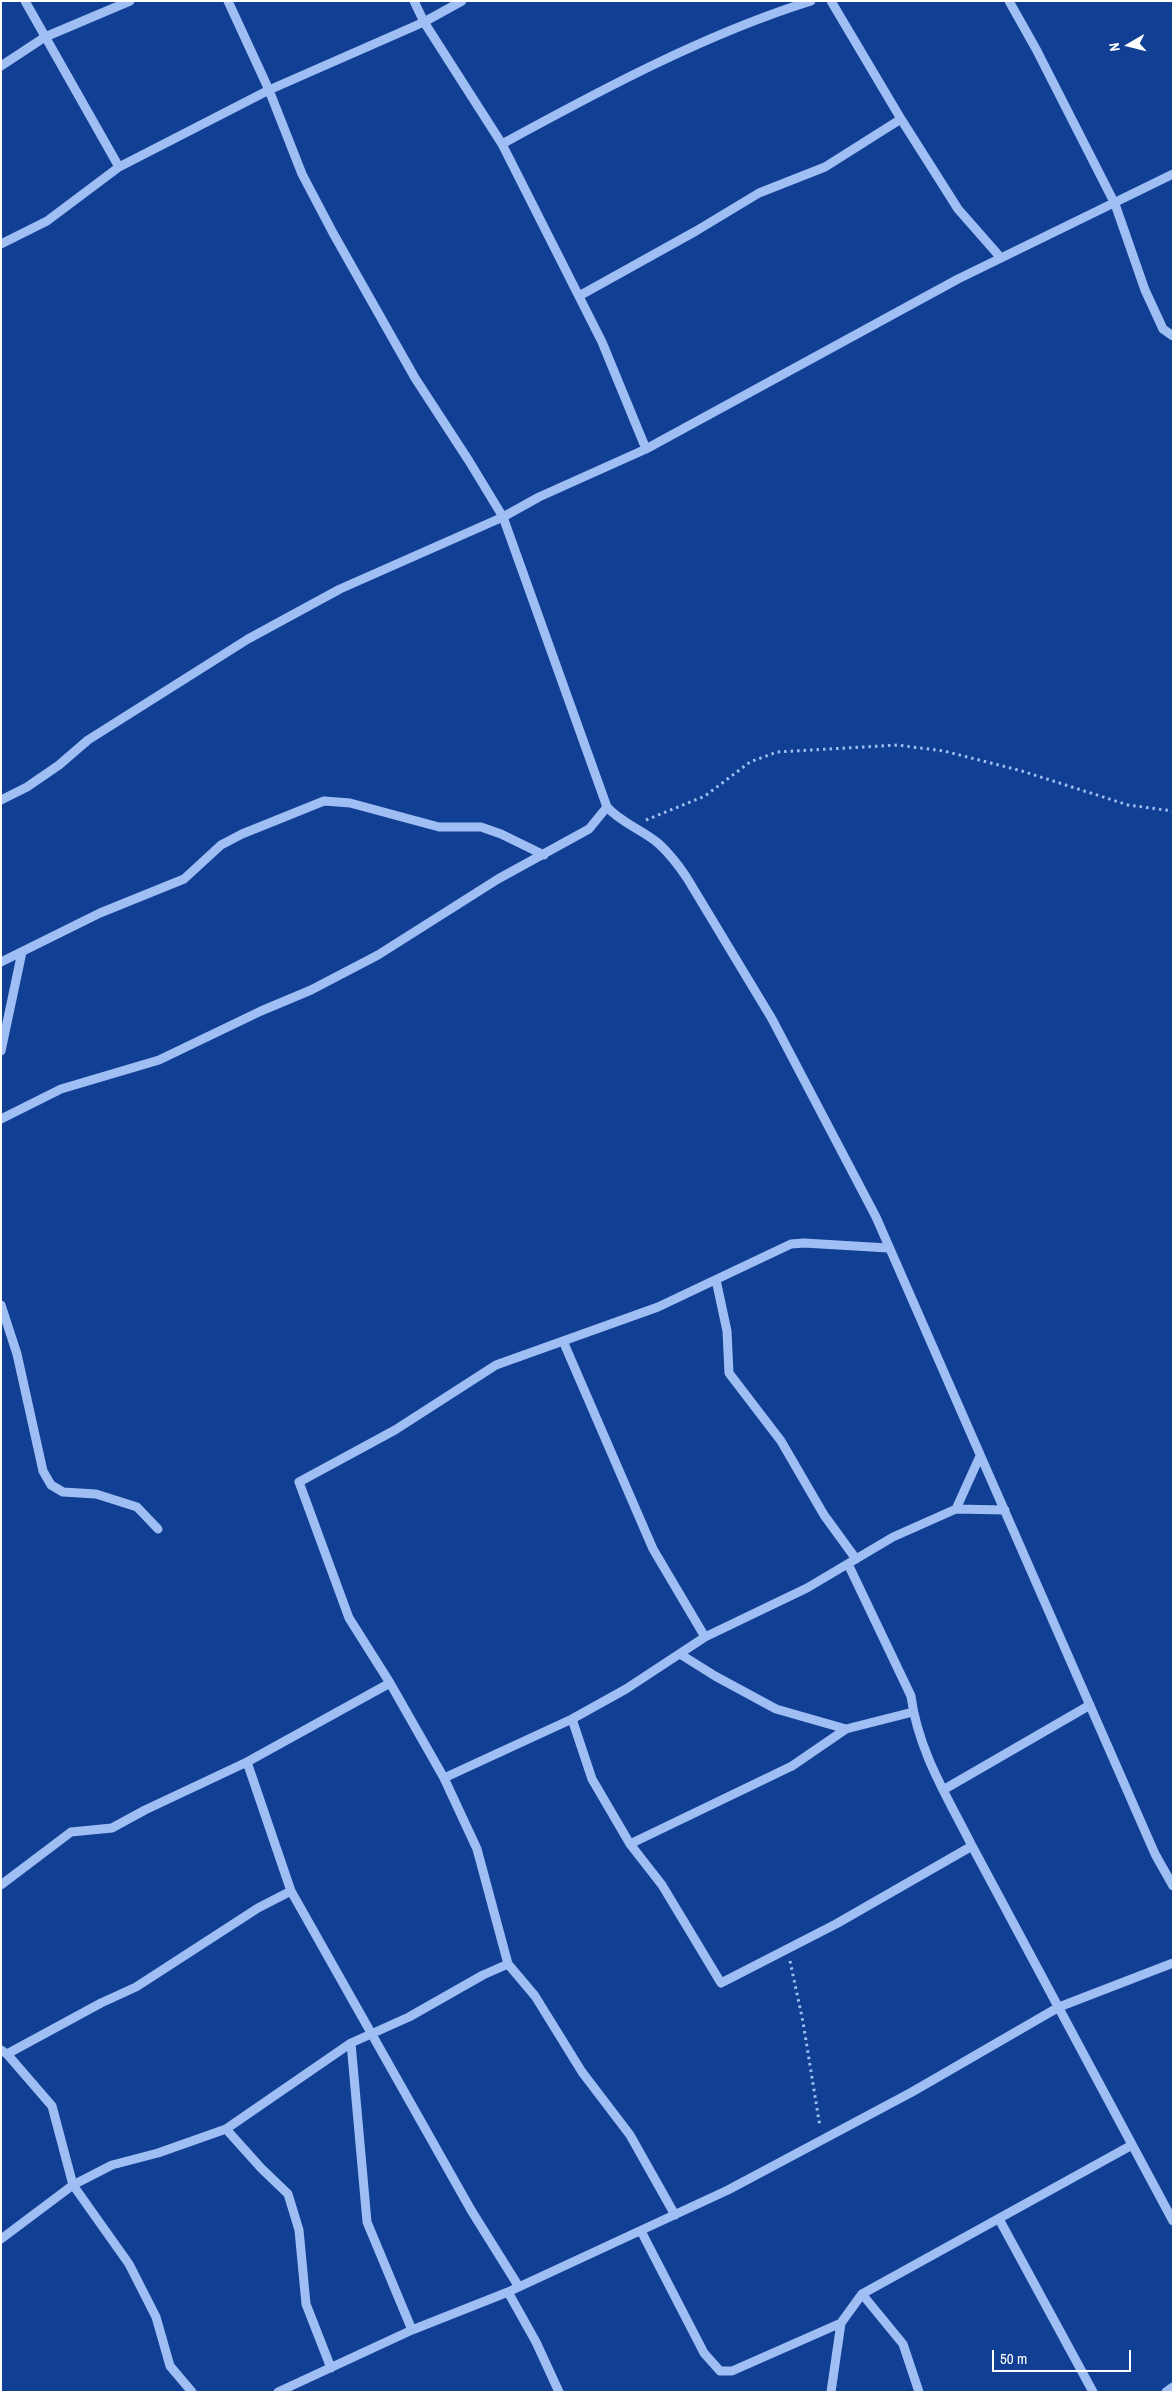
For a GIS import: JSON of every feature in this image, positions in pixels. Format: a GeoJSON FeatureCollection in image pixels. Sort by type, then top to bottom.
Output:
{"type":"FeatureCollection","features":[{"type":"Feature","properties":{"kind":"street"},"geometry":{"type":"LineString","coordinates":[[25,1],[119,167]]}},
{"type":"Feature","properties":{"kind":"street"},"geometry":{"type":"LineString","coordinates":[[1,66],[45,37],[130,1]]}},
{"type":"Feature","properties":{"kind":"street"},"geometry":{"type":"LineString","coordinates":[[228,1],[269,90],[302,174],[333,233],[415,378],[503,517],[607,807],[615,816],[634,826],[659,844],[675,860],[688,878],[772,1019],[876,1217],[1155,1854],[1173,1886]]}},
{"type":"Feature","properties":{"kind":"street"},"geometry":{"type":"LineString","coordinates":[[414,1],[424,22],[502,144],[602,342],[646,449]]}},
{"type":"Feature","properties":{"kind":"street"},"geometry":{"type":"LineString","coordinates":[[1,244],[47,221],[119,167],[269,90],[424,22],[462,1]]}},
{"type":"Feature","properties":{"kind":"street"},"geometry":{"type":"LineString","coordinates":[[502,144],[564,110],[752,21],[811,1]]}},
{"type":"Feature","properties":{"kind":"street"},"geometry":{"type":"LineString","coordinates":[[831,1],[901,119],[958,209],[1001,258]]}},
{"type":"Feature","properties":{"kind":"street"},"geometry":{"type":"LineString","coordinates":[[1009,1],[1036,49],[1115,204],[1145,290],[1164,329],[1173,336]]}},
{"type":"Feature","properties":{"kind":"street"},"geometry":{"type":"LineString","coordinates":[[578,296],[696,231],[759,193],[825,167],[901,119]]}},
{"type":"Feature","properties":{"kind":"street"},"geometry":{"type":"LineString","coordinates":[[1,800],[27,787],[59,765],[88,740],[248,639],[340,589],[503,517],[539,497],[646,449],[1001,258],[1115,204],[1173,174]]}},
{"type":"Feature","properties":{"kind":"street"},"geometry":{"type":"LineString","coordinates":[[1,962],[100,913],[184,879],[221,845],[242,834],[324,802],[350,803],[439,826],[481,827],[501,834],[544,855]]}},
{"type":"Feature","properties":{"kind":"street"},"geometry":{"type":"LineString","coordinates":[[1,1119],[60,1089],[159,1060],[253,1014],[311,990],[378,955],[498,879],[589,829],[607,807]]}},
{"type":"Feature","properties":{"kind":"street"},"geometry":{"type":"LineString","coordinates":[[1,1051],[22,952]]}},
{"type":"Feature","properties":{"kind":"street"},"geometry":{"type":"LineString","coordinates":[[675,2215],[630,2134],[582,2072],[535,1996],[508,1964],[477,1849],[444,1778],[390,1683],[349,1618],[299,1482],[395,1430],[496,1365],[658,1307],[791,1244],[809,1243],[888,1248]]}},
{"type":"Feature","properties":{"kind":"street"},"geometry":{"type":"LineString","coordinates":[[716,1280],[727,1331],[729,1373],[781,1441],[852,1562],[911,1696],[913,1712],[927,1758],[972,1846],[1173,2221]]}},
{"type":"Feature","properties":{"kind":"street"},"geometry":{"type":"LineString","coordinates":[[1,1305],[17,1354],[43,1471],[51,1485],[63,1492],[96,1494],[137,1507],[158,1529]]}},
{"type":"Feature","properties":{"kind":"street"},"geometry":{"type":"LineString","coordinates":[[563,1341],[653,1549],[705,1637]]}},
{"type":"Feature","properties":{"kind":"street"},"geometry":{"type":"LineString","coordinates":[[956,1509],[980,1456]]}},
{"type":"Feature","properties":{"kind":"street"},"geometry":{"type":"LineString","coordinates":[[444,1778],[572,1719],[626,1689],[705,1637],[807,1588],[893,1537],[956,1509],[1004,1510]]}},
{"type":"Feature","properties":{"kind":"street"},"geometry":{"type":"LineString","coordinates":[[680,1654],[715,1676],[776,1709],[846,1728]]}},
{"type":"Feature","properties":{"kind":"street"},"geometry":{"type":"LineString","coordinates":[[1,1885],[71,1832],[112,1828],[145,1810],[247,1762],[390,1683]]}},
{"type":"Feature","properties":{"kind":"street"},"geometry":{"type":"LineString","coordinates":[[943,1790],[1090,1706]]}},
{"type":"Feature","properties":{"kind":"street"},"geometry":{"type":"LineString","coordinates":[[630,1844],[792,1766],[846,1728],[913,1712]]}},
{"type":"Feature","properties":{"kind":"street"},"geometry":{"type":"LineString","coordinates":[[572,1719],[592,1779],[630,1844],[662,1885],[721,1983],[836,1924],[972,1846]]}},
{"type":"Feature","properties":{"kind":"street"},"geometry":{"type":"LineString","coordinates":[[247,1762],[291,1891],[471,2210],[519,2288]]}},
{"type":"Feature","properties":{"kind":"street"},"geometry":{"type":"LineString","coordinates":[[192,2392],[170,2366],[156,2317],[129,2264],[73,2185],[52,2106],[4,2052],[136,1987],[258,1908],[291,1891]]}},
{"type":"Feature","properties":{"kind":"street"},"geometry":{"type":"LineString","coordinates":[[278,2392],[412,2330],[519,2288],[728,2190],[912,2092],[1059,2007],[1173,1963]]}},
{"type":"Feature","properties":{"kind":"street"},"geometry":{"type":"LineString","coordinates":[[1,2239],[73,2185],[112,2165],[158,2153],[226,2129],[351,2043],[409,2017],[483,1975],[508,1964]]}},
{"type":"Feature","properties":{"kind":"street"},"geometry":{"type":"LineString","coordinates":[[351,2043],[367,2222],[412,2330]]}},
{"type":"Feature","properties":{"kind":"street"},"geometry":{"type":"LineString","coordinates":[[226,2129],[261,2168],[288,2194],[299,2230],[306,2304],[331,2368]]}},
{"type":"Feature","properties":{"kind":"street"},"geometry":{"type":"LineString","coordinates":[[831,2392],[842,2323],[862,2294],[1132,2145]]}},
{"type":"Feature","properties":{"kind":"street"},"geometry":{"type":"LineString","coordinates":[[999,2218],[1093,2392]]}},
{"type":"Feature","properties":{"kind":"street"},"geometry":{"type":"LineString","coordinates":[[640,2231],[704,2353],[720,2371],[732,2371],[842,2323]]}},
{"type":"Feature","properties":{"kind":"street"},"geometry":{"type":"LineString","coordinates":[[508,2292],[536,2342],[559,2392]]}},
{"type":"Feature","properties":{"kind":"street"},"geometry":{"type":"LineString","coordinates":[[862,2294],[903,2344],[919,2392]]}},
{"type":"Feature","properties":{"kind":"street"},"geometry":{"type":"LineString","coordinates":[[1166,2392],[1173,2387]]}},
{"type":"Feature","properties":{"kind":"path"},"geometry":{"type":"LineString","coordinates":[[634,826],[705,796],[750,762],[777,752],[897,745],[944,751],[1022,771],[1128,805],[1173,812]]}},
{"type":"Feature","properties":{"kind":"path"},"geometry":{"type":"LineString","coordinates":[[788,1949],[803,2022],[822,2140]]}}]}
